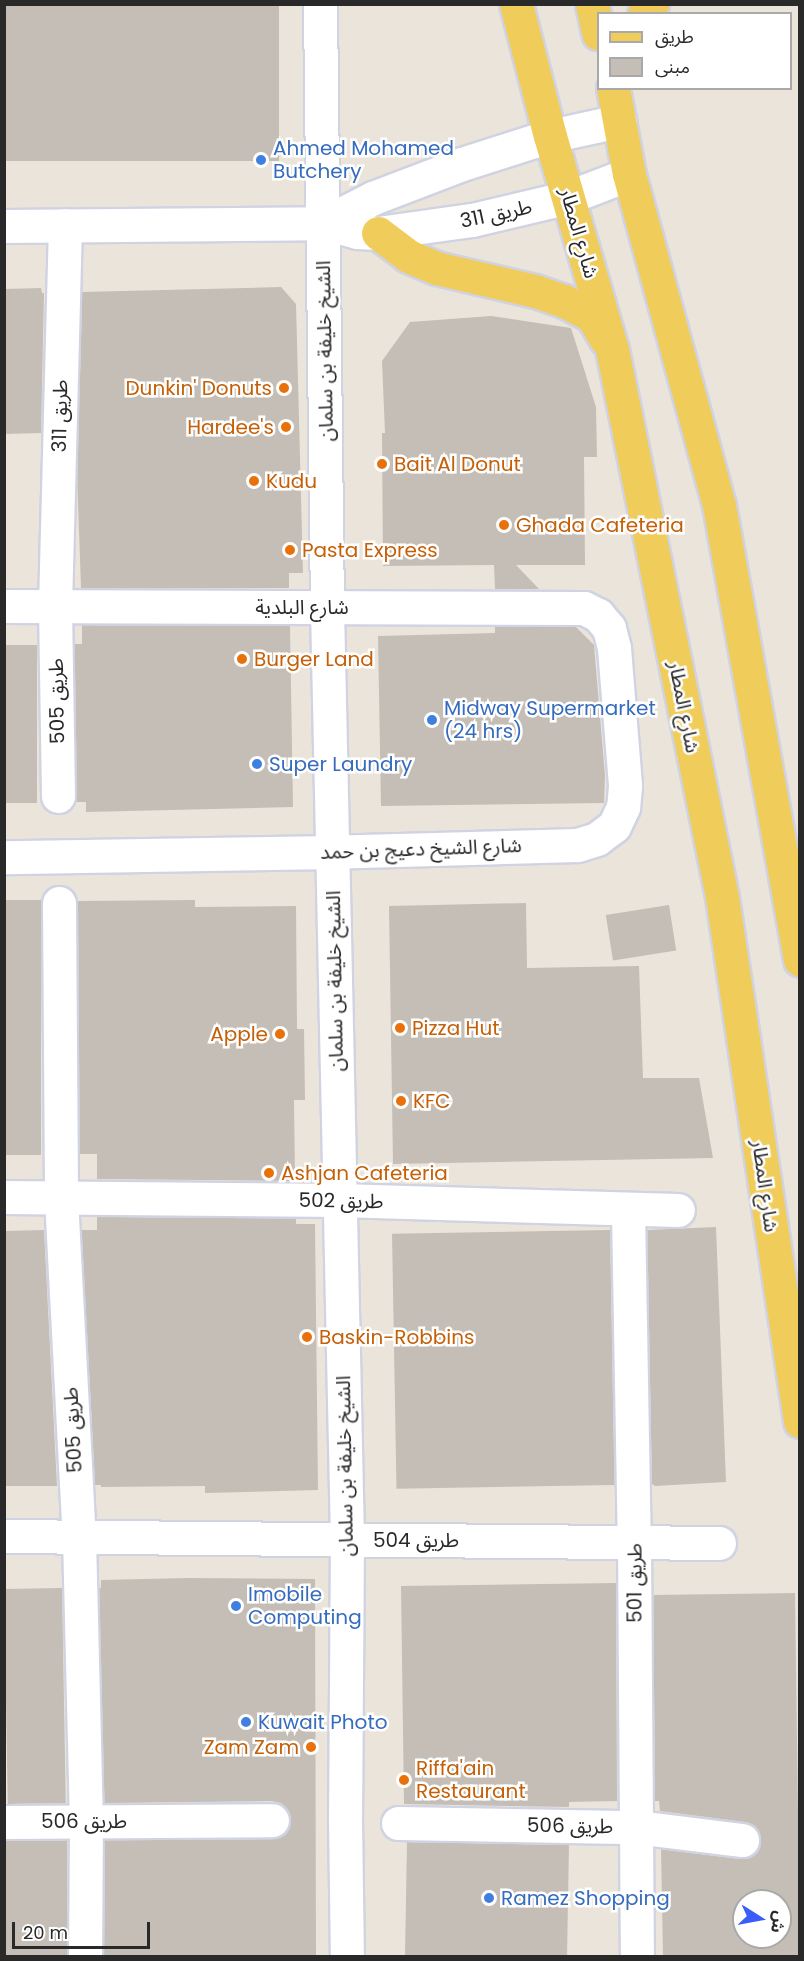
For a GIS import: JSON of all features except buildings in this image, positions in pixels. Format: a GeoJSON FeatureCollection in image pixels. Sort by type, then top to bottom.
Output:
{"type":"FeatureCollection","features":[{"type":"Feature","properties":{"kind":"main road","name":"شارع المطار"},"geometry":{"type":"LineString","coordinates":[[516,4],[550,136],[612,349],[722,897],[800,1421]]}},
{"type":"Feature","properties":{"kind":"main road"},"geometry":{"type":"LineString","coordinates":[[592,4],[597,28]]}},
{"type":"Feature","properties":{"kind":"main road"},"geometry":{"type":"LineString","coordinates":[[613,90],[629,174],[719,505],[800,960]]}},
{"type":"Feature","properties":{"kind":"main road"},"geometry":{"type":"LineString","coordinates":[[378,233],[408,256],[436,268],[535,291],[564,301],[592,316],[612,349]]}},
{"type":"Feature","properties":{"kind":"street","name":"الشيخ خليفة بن سلمان"},"geometry":{"type":"LineString","coordinates":[[320,4],[327,608],[347,1539],[346,1956]]}},
{"type":"Feature","properties":{"kind":"street","name":"طريق 311"},"geometry":{"type":"LineString","coordinates":[[324,223],[373,198],[462,164],[550,136],[619,121]]}},
{"type":"Feature","properties":{"kind":"street","name":"طريق 311"},"geometry":{"type":"LineString","coordinates":[[4,226],[324,223],[357,232],[378,233],[472,220],[569,197],[629,174]]}},
{"type":"Feature","properties":{"kind":"street","name":"طريق 311"},"geometry":{"type":"LineString","coordinates":[[55,606],[65,225]]}},
{"type":"Feature","properties":{"kind":"street","name":"شارع البلدية"},"geometry":{"type":"LineString","coordinates":[[4,606],[584,608],[598,615]]}},
{"type":"Feature","properties":{"kind":"street","name":"طريق 505"},"geometry":{"type":"LineString","coordinates":[[55,606],[58,796]]}},
{"type":"Feature","properties":{"kind":"street","name":"شارع الشيخ دعيج بن حمد"},"geometry":{"type":"LineString","coordinates":[[4,857],[333,852],[577,845],[597,839],[614,826],[624,807],[625,786],[614,648],[609,628],[598,615]]}},
{"type":"Feature","properties":{"kind":"street","name":"طريق 505"},"geometry":{"type":"LineString","coordinates":[[59,903],[61,1198],[79,1537],[86,1821],[85,1956]]}},
{"type":"Feature","properties":{"kind":"street","name":"طريق 502"},"geometry":{"type":"LineString","coordinates":[[4,1197],[339,1200],[678,1210]]}},
{"type":"Feature","properties":{"kind":"street","name":"طريق 501"},"geometry":{"type":"LineString","coordinates":[[628,1210],[634,1541],[637,1956]]}},
{"type":"Feature","properties":{"kind":"street","name":"طريق 504"},"geometry":{"type":"LineString","coordinates":[[4,1536],[719,1543]]}},
{"type":"Feature","properties":{"kind":"street","name":"طريق 506"},"geometry":{"type":"LineString","coordinates":[[4,1822],[272,1820]]}},
{"type":"Feature","properties":{"kind":"street","name":"طريق 506"},"geometry":{"type":"LineString","coordinates":[[398,1823],[636,1827],[742,1840]]}},
{"type":"Feature","properties":{"kind":"place","name":"Ahmed Mohamed Butchery"},"geometry":{"type":"Point","coordinates":[261,160]}},
{"type":"Feature","properties":{"kind":"place","name":"Dunkin' Donuts"},"geometry":{"type":"Point","coordinates":[284,388]}},
{"type":"Feature","properties":{"kind":"place","name":"Hardee's"},"geometry":{"type":"Point","coordinates":[286,427]}},
{"type":"Feature","properties":{"kind":"place","name":"Bait Al Donut"},"geometry":{"type":"Point","coordinates":[382,464]}},
{"type":"Feature","properties":{"kind":"place","name":"Kudu"},"geometry":{"type":"Point","coordinates":[254,481]}},
{"type":"Feature","properties":{"kind":"place","name":"Ghada Cafeteria"},"geometry":{"type":"Point","coordinates":[504,525]}},
{"type":"Feature","properties":{"kind":"place","name":"Pasta Express"},"geometry":{"type":"Point","coordinates":[290,550]}},
{"type":"Feature","properties":{"kind":"place","name":"Burger Land"},"geometry":{"type":"Point","coordinates":[242,659]}},
{"type":"Feature","properties":{"kind":"place","name":"Midway Supermarket (24 hrs)"},"geometry":{"type":"Point","coordinates":[432,720]}},
{"type":"Feature","properties":{"kind":"place","name":"Super Laundry"},"geometry":{"type":"Point","coordinates":[257,764]}},
{"type":"Feature","properties":{"kind":"place","name":"Pizza Hut"},"geometry":{"type":"Point","coordinates":[400,1028]}},
{"type":"Feature","properties":{"kind":"place","name":"Apple"},"geometry":{"type":"Point","coordinates":[280,1034]}},
{"type":"Feature","properties":{"kind":"place","name":"KFC"},"geometry":{"type":"Point","coordinates":[401,1101]}},
{"type":"Feature","properties":{"kind":"place","name":"Ashjan Cafeteria"},"geometry":{"type":"Point","coordinates":[269,1173]}},
{"type":"Feature","properties":{"kind":"place","name":"Baskin-Robbins"},"geometry":{"type":"Point","coordinates":[307,1337]}},
{"type":"Feature","properties":{"kind":"place","name":"Imobile Computing"},"geometry":{"type":"Point","coordinates":[236,1606]}},
{"type":"Feature","properties":{"kind":"place","name":"Kuwait Photo"},"geometry":{"type":"Point","coordinates":[246,1722]}},
{"type":"Feature","properties":{"kind":"place","name":"Zam Zam"},"geometry":{"type":"Point","coordinates":[311,1747]}},
{"type":"Feature","properties":{"kind":"place","name":"Riffa'ain Restaurant"},"geometry":{"type":"Point","coordinates":[404,1780]}},
{"type":"Feature","properties":{"kind":"place","name":"Ramez Shopping"},"geometry":{"type":"Point","coordinates":[489,1898]}}]}
